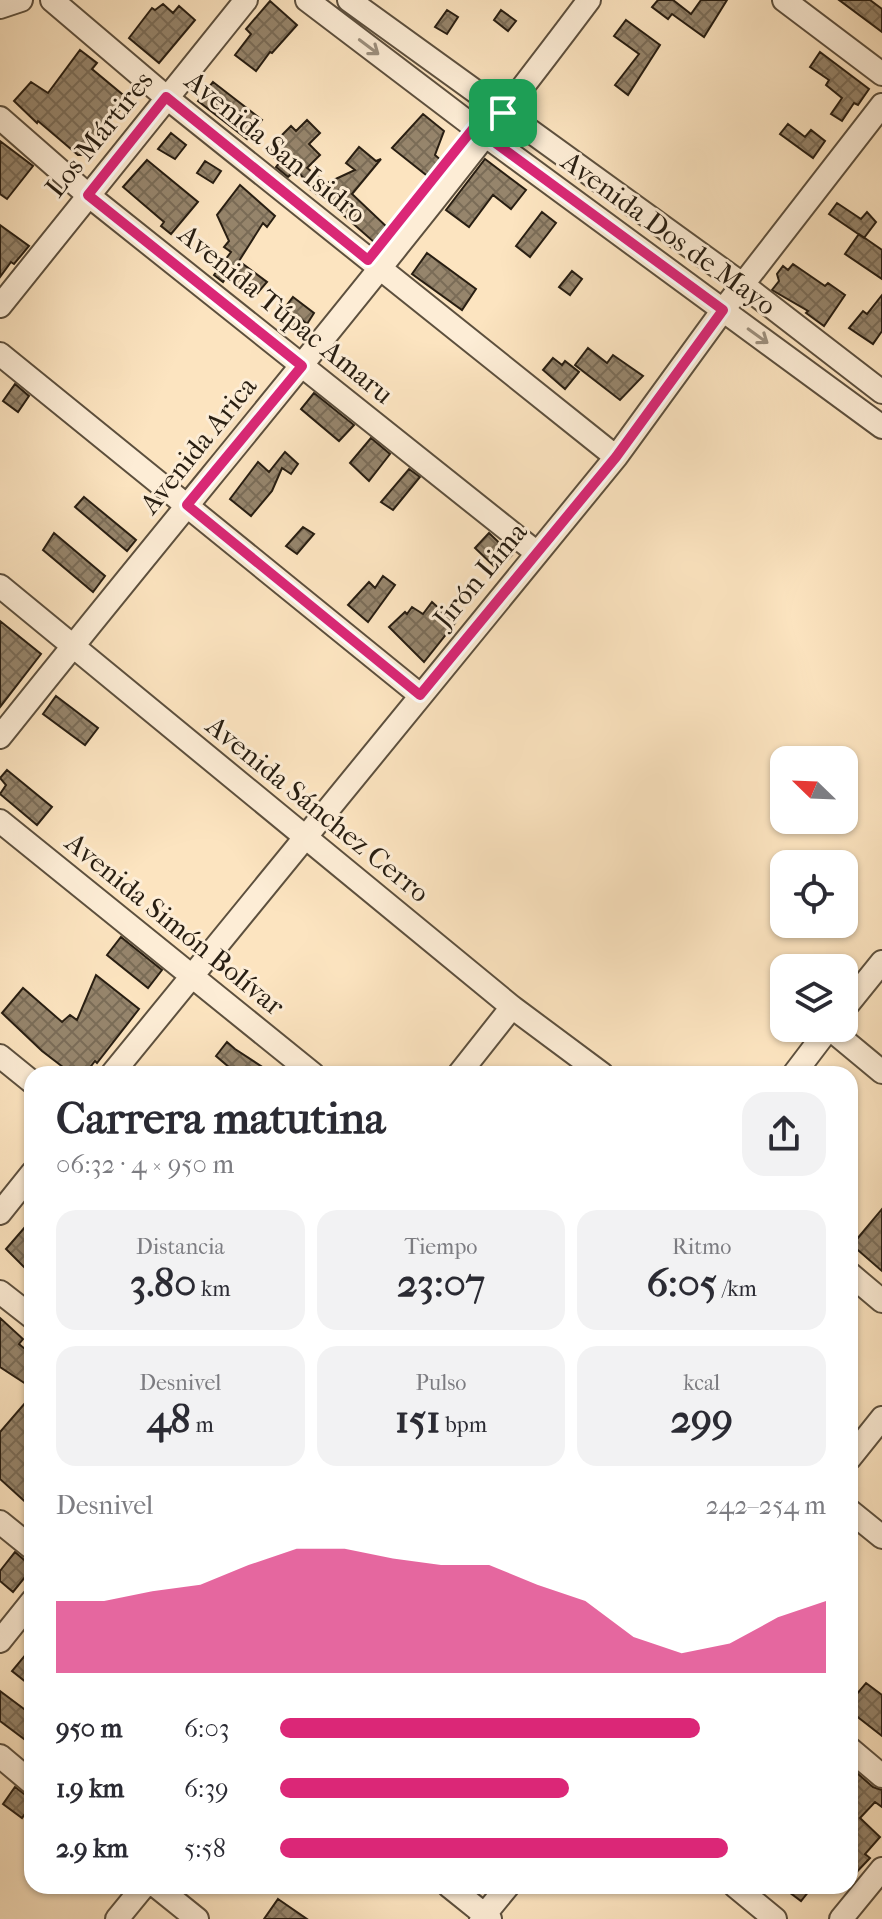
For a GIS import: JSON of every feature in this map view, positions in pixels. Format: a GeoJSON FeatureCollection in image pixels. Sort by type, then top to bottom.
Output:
{"type":"FeatureCollection","features":[{"type":"Feature","properties":{"kind":"street"},"geometry":{"type":"LineString","coordinates":[[0,7],[21,0]]}},
{"type":"Feature","properties":{"kind":"street","name":"Avenida San Isidro"},"geometry":{"type":"LineString","coordinates":[[52,0],[166,97],[616,457]]}},
{"type":"Feature","properties":{"kind":"street","name":"Los Mártires"},"geometry":{"type":"LineString","coordinates":[[0,306],[246,0]]}},
{"type":"Feature","properties":{"kind":"street","name":"Avenida Dos de Mayo"},"geometry":{"type":"LineString","coordinates":[[307,0],[882,427]]}},
{"type":"Feature","properties":{"kind":"street","name":"Avenida Dos de Mayo"},"geometry":{"type":"LineString","coordinates":[[349,0],[742,284],[882,392]]}},
{"type":"Feature","properties":{"kind":"street","name":"Avenida Arica"},"geometry":{"type":"LineString","coordinates":[[498,109],[570,0]]}},
{"type":"Feature","properties":{"kind":"street","name":"Avenida Arica"},"geometry":{"type":"LineString","coordinates":[[0,714],[68,641],[589,0]]}},
{"type":"Feature","properties":{"kind":"street"},"geometry":{"type":"LineString","coordinates":[[784,0],[882,74]]}},
{"type":"Feature","properties":{"kind":"street","name":"Jirón Lima"},"geometry":{"type":"LineString","coordinates":[[118,1066],[616,457],[742,284],[882,105]]}},
{"type":"Feature","properties":{"kind":"street","name":"Avenida Túpac Amaru"},"geometry":{"type":"LineString","coordinates":[[0,118],[88,195],[537,553]]}},
{"type":"Feature","properties":{"kind":"street"},"geometry":{"type":"LineString","coordinates":[[0,354],[420,695]]}},
{"type":"Feature","properties":{"kind":"street","name":"Avenida Sánchez Cerro"},"geometry":{"type":"LineString","coordinates":[[0,586],[512,1007],[591,1066]]}},
{"type":"Feature","properties":{"kind":"street","name":"Avenida Arica"},"geometry":{"type":"LineString","coordinates":[[0,737],[68,641]]}},
{"type":"Feature","properties":{"kind":"street","name":"Avenida Simón Bolívar"},"geometry":{"type":"LineString","coordinates":[[0,821],[303,1066]]}},
{"type":"Feature","properties":{"kind":"street"},"geometry":{"type":"LineString","coordinates":[[858,992],[882,962]]}},
{"type":"Feature","properties":{"kind":"street"},"geometry":{"type":"LineString","coordinates":[[465,1066],[512,1007]]}},
{"type":"Feature","properties":{"kind":"street"},"geometry":{"type":"LineString","coordinates":[[800,1066],[818,1042]]}},
{"type":"Feature","properties":{"kind":"street"},"geometry":{"type":"LineString","coordinates":[[846,1042],[882,1072]]}},
{"type":"Feature","properties":{"kind":"street"},"geometry":{"type":"LineString","coordinates":[[0,1056],[24,1076]]}},
{"type":"Feature","properties":{"kind":"street"},"geometry":{"type":"LineString","coordinates":[[0,1213],[24,1183]]}},
{"type":"Feature","properties":{"kind":"street"},"geometry":{"type":"LineString","coordinates":[[858,1281],[882,1301]]}},
{"type":"Feature","properties":{"kind":"street"},"geometry":{"type":"LineString","coordinates":[[0,1292],[24,1311]]}},
{"type":"Feature","properties":{"kind":"street"},"geometry":{"type":"LineString","coordinates":[[858,1448],[882,1418]]}},
{"type":"Feature","properties":{"kind":"street"},"geometry":{"type":"LineString","coordinates":[[858,1518],[882,1537]]}},
{"type":"Feature","properties":{"kind":"street"},"geometry":{"type":"LineString","coordinates":[[0,1522],[24,1542]]}},
{"type":"Feature","properties":{"kind":"street"},"geometry":{"type":"LineString","coordinates":[[0,1641],[24,1611]]}},
{"type":"Feature","properties":{"kind":"street"},"geometry":{"type":"LineString","coordinates":[[0,1756],[24,1776]]}},
{"type":"Feature","properties":{"kind":"street"},"geometry":{"type":"LineString","coordinates":[[858,1756],[882,1776]]}},
{"type":"Feature","properties":{"kind":"street"},"geometry":{"type":"LineString","coordinates":[[841,1919],[882,1869]]}},
{"type":"Feature","properties":{"kind":"street"},"geometry":{"type":"LineString","coordinates":[[117,1919],[137,1894]]}},
{"type":"Feature","properties":{"kind":"street"},"geometry":{"type":"LineString","coordinates":[[166,1894],[197,1919]]}},
{"type":"Feature","properties":{"kind":"street"},"geometry":{"type":"LineString","coordinates":[[458,1894],[485,1918],[502,1894]]}},
{"type":"Feature","properties":{"kind":"street"},"geometry":{"type":"LineString","coordinates":[[745,1894],[775,1919]]}},
{"type":"Feature","properties":{"kind":"building"},"geometry":{"type":"Polygon","coordinates":[[[658,0],[673,0],[691,14],[701,0],[727,0],[704,37],[672,14],[668,19],[652,7],[658,0]]]}},
{"type":"Feature","properties":{"kind":"building"},"geometry":{"type":"Polygon","coordinates":[[[839,0],[870,0],[882,9],[882,32],[839,0]]]}},
{"type":"Feature","properties":{"kind":"building"},"geometry":{"type":"Polygon","coordinates":[[[270,1],[297,25],[256,71],[235,55],[251,34],[246,29],[270,1]]]}},
{"type":"Feature","properties":{"kind":"building"},"geometry":{"type":"Polygon","coordinates":[[[163,4],[173,13],[179,6],[195,20],[159,63],[129,38],[152,8],[155,10],[163,4]]]}},
{"type":"Feature","properties":{"kind":"building"},"geometry":{"type":"Polygon","coordinates":[[[447,10],[458,17],[447,34],[435,27],[447,10]]]}},
{"type":"Feature","properties":{"kind":"building"},"geometry":{"type":"Polygon","coordinates":[[[501,10],[516,21],[508,31],[494,20],[501,10]]]}},
{"type":"Feature","properties":{"kind":"building"},"geometry":{"type":"Polygon","coordinates":[[[626,20],[660,45],[628,95],[615,85],[639,54],[614,36],[626,20]]]}},
{"type":"Feature","properties":{"kind":"building"},"geometry":{"type":"Polygon","coordinates":[[[80,50],[97,63],[92,69],[128,99],[84,155],[78,155],[14,101],[31,82],[48,93],[80,50]]]}},
{"type":"Feature","properties":{"kind":"building"},"geometry":{"type":"Polygon","coordinates":[[[820,52],[869,89],[858,105],[854,103],[842,121],[831,114],[842,98],[826,85],[829,80],[810,67],[820,52]]]}},
{"type":"Feature","properties":{"kind":"building"},"geometry":{"type":"Polygon","coordinates":[[[213,82],[262,120],[247,139],[198,101],[213,82]]]}},
{"type":"Feature","properties":{"kind":"building"},"geometry":{"type":"Polygon","coordinates":[[[423,114],[444,131],[435,155],[443,162],[430,178],[392,148],[423,114]]]}},
{"type":"Feature","properties":{"kind":"building"},"geometry":{"type":"Polygon","coordinates":[[[307,120],[320,133],[309,144],[320,155],[307,168],[327,183],[355,170],[346,163],[359,147],[376,161],[381,159],[352,194],[389,229],[375,243],[311,190],[313,188],[296,170],[288,177],[276,167],[279,163],[267,150],[291,126],[296,131],[307,120]]]}},
{"type":"Feature","properties":{"kind":"building"},"geometry":{"type":"Polygon","coordinates":[[[788,124],[805,137],[811,130],[825,141],[813,158],[780,134],[788,124]]]}},
{"type":"Feature","properties":{"kind":"building"},"geometry":{"type":"Polygon","coordinates":[[[171,133],[186,145],[175,159],[158,149],[171,133]]]}},
{"type":"Feature","properties":{"kind":"building"},"geometry":{"type":"Polygon","coordinates":[[[0,141],[33,166],[7,199],[0,194],[0,141]]]}},
{"type":"Feature","properties":{"kind":"building"},"geometry":{"type":"Polygon","coordinates":[[[485,159],[526,190],[511,209],[493,195],[469,227],[446,210],[485,159]]]}},
{"type":"Feature","properties":{"kind":"building"},"geometry":{"type":"Polygon","coordinates":[[[147,160],[198,202],[171,234],[161,226],[164,222],[123,187],[147,160]]]}},
{"type":"Feature","properties":{"kind":"building"},"geometry":{"type":"Polygon","coordinates":[[[205,161],[221,171],[213,183],[197,173],[205,161]]]}},
{"type":"Feature","properties":{"kind":"building"},"geometry":{"type":"Polygon","coordinates":[[[240,185],[275,216],[267,227],[263,223],[239,261],[267,282],[254,297],[228,275],[223,282],[214,275],[231,252],[224,247],[229,241],[217,215],[240,185]]]}},
{"type":"Feature","properties":{"kind":"building"},"geometry":{"type":"Polygon","coordinates":[[[837,203],[861,219],[867,212],[876,222],[864,238],[829,214],[837,203]]]}},
{"type":"Feature","properties":{"kind":"building"},"geometry":{"type":"Polygon","coordinates":[[[542,212],[556,223],[530,257],[516,246],[542,212]]]}},
{"type":"Feature","properties":{"kind":"building"},"geometry":{"type":"Polygon","coordinates":[[[0,225],[29,246],[0,277],[0,225]]]}},
{"type":"Feature","properties":{"kind":"building"},"geometry":{"type":"Polygon","coordinates":[[[859,234],[882,250],[882,279],[845,254],[859,234]]]}},
{"type":"Feature","properties":{"kind":"building"},"geometry":{"type":"Polygon","coordinates":[[[427,253],[476,289],[462,310],[412,274],[427,253]]]}},
{"type":"Feature","properties":{"kind":"building"},"geometry":{"type":"Polygon","coordinates":[[[793,264],[825,286],[828,283],[845,295],[824,326],[806,313],[808,311],[772,290],[779,281],[777,274],[783,266],[788,270],[793,264]]]}},
{"type":"Feature","properties":{"kind":"building"},"geometry":{"type":"Polygon","coordinates":[[[572,271],[582,279],[570,295],[559,287],[572,271]]]}},
{"type":"Feature","properties":{"kind":"building"},"geometry":{"type":"Polygon","coordinates":[[[882,295],[882,331],[873,344],[849,328],[863,311],[867,314],[882,295]]]}},
{"type":"Feature","properties":{"kind":"building"},"geometry":{"type":"Polygon","coordinates":[[[293,297],[314,313],[307,324],[301,319],[293,329],[277,318],[293,297]]]}},
{"type":"Feature","properties":{"kind":"building"},"geometry":{"type":"Polygon","coordinates":[[[588,348],[607,363],[613,355],[643,376],[620,400],[575,365],[588,348]]]}},
{"type":"Feature","properties":{"kind":"building"},"geometry":{"type":"Polygon","coordinates":[[[553,358],[562,365],[565,361],[579,372],[565,389],[543,370],[553,358]]]}},
{"type":"Feature","properties":{"kind":"building"},"geometry":{"type":"Polygon","coordinates":[[[15,384],[29,396],[18,412],[3,401],[15,384]]]}},
{"type":"Feature","properties":{"kind":"building"},"geometry":{"type":"Polygon","coordinates":[[[314,393],[354,425],[339,441],[301,409],[314,393]]]}},
{"type":"Feature","properties":{"kind":"building"},"geometry":{"type":"Polygon","coordinates":[[[371,438],[390,454],[369,481],[350,463],[371,438]]]}},
{"type":"Feature","properties":{"kind":"building"},"geometry":{"type":"Polygon","coordinates":[[[285,452],[298,464],[291,474],[282,468],[272,491],[251,516],[230,499],[258,462],[269,472],[285,452]]]}},
{"type":"Feature","properties":{"kind":"building"},"geometry":{"type":"Polygon","coordinates":[[[409,469],[420,477],[393,510],[381,502],[409,469]]]}},
{"type":"Feature","properties":{"kind":"building"},"geometry":{"type":"Polygon","coordinates":[[[84,497],[136,540],[127,551],[75,507],[84,497]]]}},
{"type":"Feature","properties":{"kind":"building"},"geometry":{"type":"Polygon","coordinates":[[[303,527],[314,534],[297,554],[286,546],[303,527]]]}},
{"type":"Feature","properties":{"kind":"building"},"geometry":{"type":"Polygon","coordinates":[[[54,533],[105,576],[93,592],[43,550],[54,533]]]}},
{"type":"Feature","properties":{"kind":"building"},"geometry":{"type":"Polygon","coordinates":[[[489,533],[512,555],[498,570],[475,548],[489,533]]]}},
{"type":"Feature","properties":{"kind":"building"},"geometry":{"type":"Polygon","coordinates":[[[383,576],[395,585],[368,622],[348,605],[369,582],[375,588],[383,576]]]}},
{"type":"Feature","properties":{"kind":"building"},"geometry":{"type":"Polygon","coordinates":[[[432,602],[455,623],[424,662],[389,627],[412,607],[423,614],[432,602]]]}},
{"type":"Feature","properties":{"kind":"building"},"geometry":{"type":"Polygon","coordinates":[[[0,621],[41,654],[0,707],[0,621]]]}},
{"type":"Feature","properties":{"kind":"building"},"geometry":{"type":"Polygon","coordinates":[[[56,696],[98,728],[85,745],[43,714],[56,696]]]}},
{"type":"Feature","properties":{"kind":"building"},"geometry":{"type":"Polygon","coordinates":[[[7,770],[52,807],[37,825],[0,794],[6,785],[0,778],[7,770]]]}},
{"type":"Feature","properties":{"kind":"building"},"geometry":{"type":"Polygon","coordinates":[[[121,937],[162,970],[148,988],[107,955],[121,937]]]}},
{"type":"Feature","properties":{"kind":"building"},"geometry":{"type":"Polygon","coordinates":[[[96,975],[139,1009],[97,1063],[95,1061],[91,1066],[62,1066],[2,1013],[23,988],[62,1022],[70,1015],[77,1020],[96,975]]]}},
{"type":"Feature","properties":{"kind":"building"},"geometry":{"type":"Polygon","coordinates":[[[227,1042],[261,1066],[228,1066],[216,1056],[227,1042]]]}},
{"type":"Feature","properties":{"kind":"building"},"geometry":{"type":"Polygon","coordinates":[[[882,1209],[882,1271],[858,1250],[858,1238],[882,1209]]]}},
{"type":"Feature","properties":{"kind":"building"},"geometry":{"type":"Polygon","coordinates":[[[24,1228],[24,1267],[6,1249],[24,1228]]]}},
{"type":"Feature","properties":{"kind":"building"},"geometry":{"type":"Polygon","coordinates":[[[0,1318],[23,1339],[19,1344],[24,1348],[24,1383],[0,1367],[0,1318]]]}},
{"type":"Feature","properties":{"kind":"building"},"geometry":{"type":"Polygon","coordinates":[[[24,1404],[24,1501],[0,1479],[0,1432],[24,1404]]]}},
{"type":"Feature","properties":{"kind":"building"},"geometry":{"type":"Polygon","coordinates":[[[15,1552],[24,1560],[24,1578],[13,1592],[0,1581],[0,1571],[15,1552]]]}},
{"type":"Feature","properties":{"kind":"building"},"geometry":{"type":"Polygon","coordinates":[[[24,1657],[24,1681],[12,1671],[24,1657]]]}},
{"type":"Feature","properties":{"kind":"building"},"geometry":{"type":"Polygon","coordinates":[[[866,1683],[882,1695],[882,1736],[858,1717],[858,1692],[866,1683]]]}},
{"type":"Feature","properties":{"kind":"building"},"geometry":{"type":"Polygon","coordinates":[[[0,1691],[24,1709],[24,1739],[0,1721],[0,1691]]]}},
{"type":"Feature","properties":{"kind":"building"},"geometry":{"type":"Polygon","coordinates":[[[858,1774],[873,1787],[882,1790],[882,1807],[875,1802],[860,1818],[880,1837],[865,1854],[870,1858],[858,1871],[858,1774]]]}},
{"type":"Feature","properties":{"kind":"building"},"geometry":{"type":"Polygon","coordinates":[[[15,1787],[24,1794],[24,1815],[22,1818],[3,1804],[15,1787]]]}},
{"type":"Feature","properties":{"kind":"building"},"geometry":{"type":"Polygon","coordinates":[[[792,1894],[807,1894],[801,1901],[792,1894]]]}},
{"type":"Feature","properties":{"kind":"building"},"geometry":{"type":"Polygon","coordinates":[[[278,1899],[307,1919],[264,1919],[278,1899]]]}},
{"type":"Feature","properties":{"kind":"route"},"geometry":{"type":"LineString","coordinates":[[166,97],[368,260],[492,105],[503,113],[486,136],[723,310],[616,457],[420,695],[187,505],[302,366],[88,195],[166,97]]}}]}
